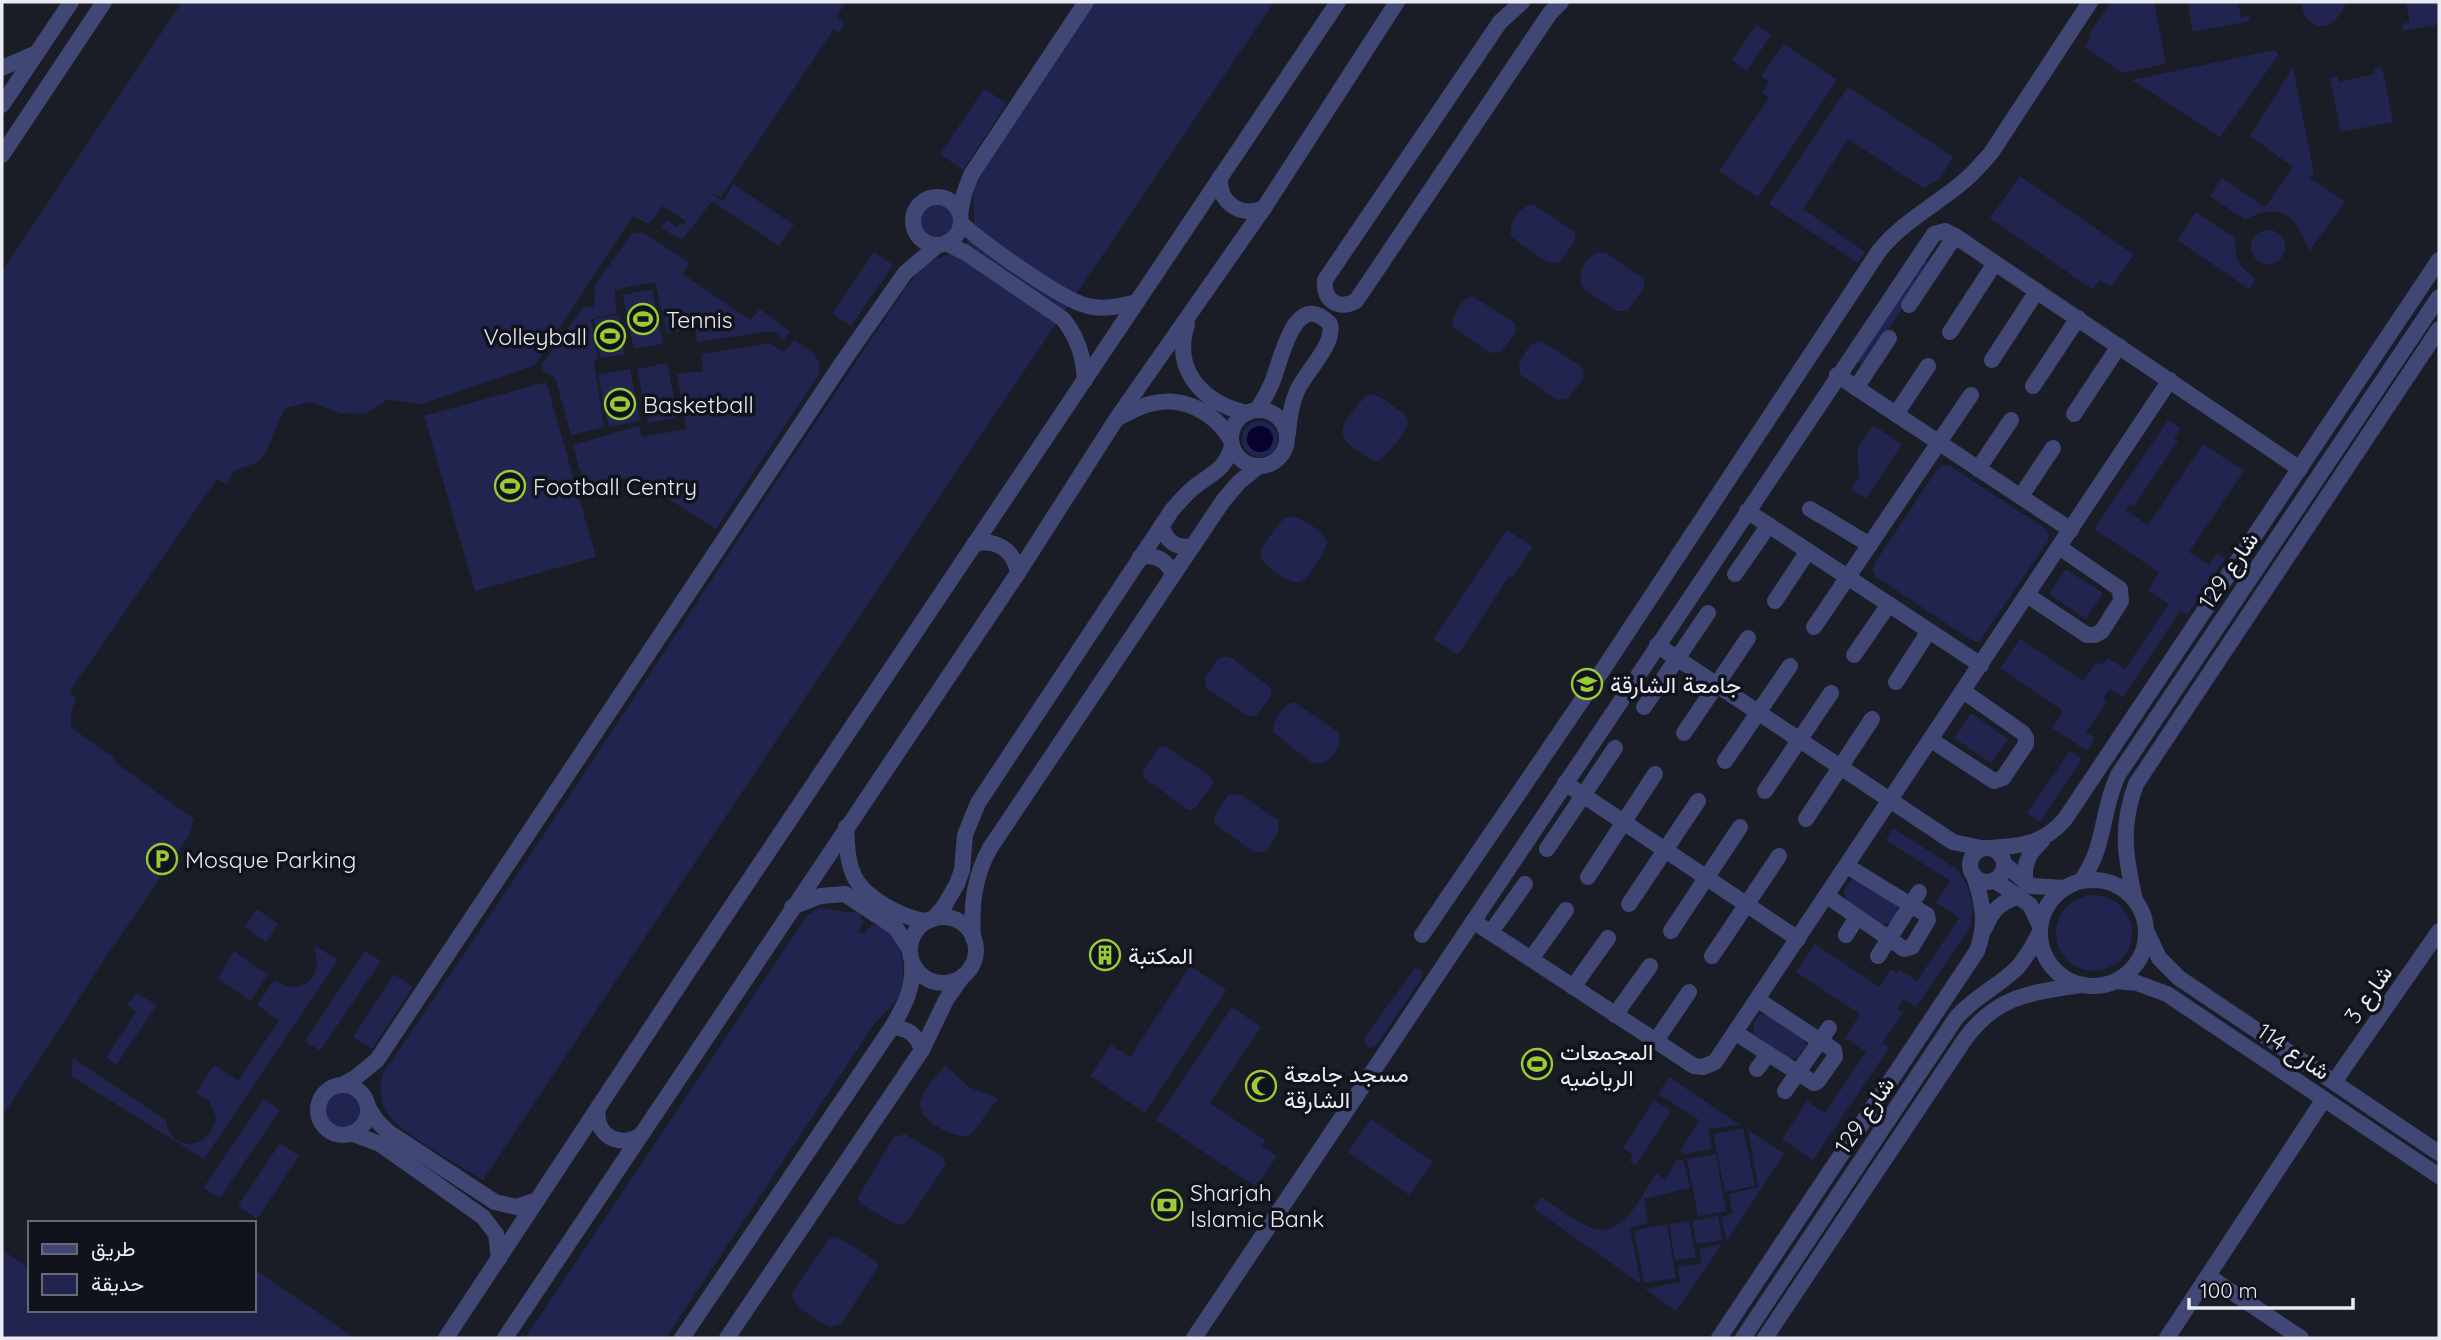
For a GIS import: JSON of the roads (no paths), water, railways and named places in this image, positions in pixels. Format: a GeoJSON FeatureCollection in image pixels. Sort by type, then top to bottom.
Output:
{"type":"FeatureCollection","features":[{"type":"Feature","properties":{"kind":"street"},"geometry":{"type":"LineString","coordinates":[[2,105],[71,2]]}},
{"type":"Feature","properties":{"kind":"street"},"geometry":{"type":"LineString","coordinates":[[2,155],[104,2]]}},
{"type":"Feature","properties":{"kind":"street"},"geometry":{"type":"LineString","coordinates":[[342,1085],[355,1079],[377,1060],[844,359],[905,273],[956,235],[971,174],[1086,2]]}},
{"type":"Feature","properties":{"kind":"street"},"geometry":{"type":"LineString","coordinates":[[446,1338],[1338,2]]}},
{"type":"Feature","properties":{"kind":"street"},"geometry":{"type":"LineString","coordinates":[[505,1338],[1018,573],[1117,418],[1264,208],[1397,2]]}},
{"type":"Feature","properties":{"kind":"street"},"geometry":{"type":"LineString","coordinates":[[1522,2],[1500,22],[1325,280],[1324,288],[1332,303],[1349,305],[1356,301],[1550,13],[1561,2]]}},
{"type":"Feature","properties":{"kind":"street"},"geometry":{"type":"LineString","coordinates":[[1422,935],[1604,668],[1879,251],[1899,229],[1965,181],[1978,168],[2090,2]]}},
{"type":"Feature","properties":{"kind":"street"},"geometry":{"type":"LineString","coordinates":[[2,68],[37,53]]}},
{"type":"Feature","properties":{"kind":"street"},"geometry":{"type":"LineString","coordinates":[[905,273],[912,243],[914,211],[919,203],[936,196],[971,174]]}},
{"type":"Feature","properties":{"kind":"street"},"geometry":{"type":"LineString","coordinates":[[1220,177],[1221,190],[1232,206],[1251,212],[1264,208]]}},
{"type":"Feature","properties":{"kind":"street"},"geometry":{"type":"LineString","coordinates":[[936,196],[951,201],[960,218],[977,236],[1074,302],[1099,308],[1136,302]]}},
{"type":"Feature","properties":{"kind":"street"},"geometry":{"type":"LineString","coordinates":[[914,228],[923,241],[942,244],[1051,309],[1063,319],[1074,333],[1082,354],[1085,380]]}},
{"type":"Feature","properties":{"kind":"street"},"geometry":{"type":"LineString","coordinates":[[1194,1338],[1929,237],[1945,231],[1955,236],[2300,469]]}},
{"type":"Feature","properties":{"kind":"street"},"geometry":{"type":"LineString","coordinates":[[1909,305],[1955,236]]}},
{"type":"Feature","properties":{"kind":"street"},"geometry":{"type":"LineString","coordinates":[[1982,933],[1996,908],[2022,889],[2028,855],[2065,820],[2439,260]]}},
{"type":"Feature","properties":{"kind":"street"},"geometry":{"type":"LineString","coordinates":[[1950,332],[1995,262]]}},
{"type":"Feature","properties":{"kind":"street"},"geometry":{"type":"LineString","coordinates":[[1992,359],[2037,291]]}},
{"type":"Feature","properties":{"kind":"street"},"geometry":{"type":"LineString","coordinates":[[1051,309],[1061,294]]}},
{"type":"Feature","properties":{"kind":"street","name":"شارع 129"},"geometry":{"type":"LineString","coordinates":[[2081,881],[2097,854],[2109,798],[2118,775],[2439,297]]}},
{"type":"Feature","properties":{"kind":"street"},"geometry":{"type":"LineString","coordinates":[[682,1338],[892,1027],[908,999],[911,987],[911,956],[917,930],[943,908],[957,884],[962,870],[965,835],[978,803],[1162,525],[1185,495],[1220,470],[1227,459],[1235,424],[1252,411],[1272,383],[1281,353],[1294,325],[1308,315],[1316,314],[1324,318],[1330,324],[1330,340],[1298,390],[1290,412],[1287,447],[1281,457],[1270,465],[1258,467],[1228,495],[990,848],[979,871],[975,888],[974,963],[946,999],[922,1050],[727,1338]]}},
{"type":"Feature","properties":{"kind":"street"},"geometry":{"type":"LineString","coordinates":[[1189,317],[1182,348],[1197,398],[1216,421],[1239,458],[1258,467]]}},
{"type":"Feature","properties":{"kind":"street"},"geometry":{"type":"LineString","coordinates":[[2033,386],[2078,318]]}},
{"type":"Feature","properties":{"kind":"street","name":"شارع 129"},"geometry":{"type":"LineString","coordinates":[[2135,900],[2125,855],[2124,836],[2136,783],[2439,329]]}},
{"type":"Feature","properties":{"kind":"street"},"geometry":{"type":"LineString","coordinates":[[1856,388],[1889,338]]}},
{"type":"Feature","properties":{"kind":"street"},"geometry":{"type":"LineString","coordinates":[[2074,414],[2119,346]]}},
{"type":"Feature","properties":{"kind":"street"},"geometry":{"type":"LineString","coordinates":[[1896,414],[1928,366]]}},
{"type":"Feature","properties":{"kind":"street"},"geometry":{"type":"LineString","coordinates":[[1837,375],[2071,530]]}},
{"type":"Feature","properties":{"kind":"street"},"geometry":{"type":"LineString","coordinates":[[1473,920],[1694,1066],[1712,1065],[1736,1033],[2170,380]]}},
{"type":"Feature","properties":{"kind":"street"},"geometry":{"type":"LineString","coordinates":[[1814,627],[1971,396]]}},
{"type":"Feature","properties":{"kind":"street"},"geometry":{"type":"LineString","coordinates":[[1117,418],[1150,404],[1197,398],[1224,407],[1272,412],[1278,416],[1288,434]]}},
{"type":"Feature","properties":{"kind":"street"},"geometry":{"type":"LineString","coordinates":[[1978,469],[2011,420]]}},
{"type":"Feature","properties":{"kind":"street"},"geometry":{"type":"LineString","coordinates":[[2021,496],[2053,449]]}},
{"type":"Feature","properties":{"kind":"street"},"geometry":{"type":"LineString","coordinates":[[1810,509],[1870,545]]}},
{"type":"Feature","properties":{"kind":"street"},"geometry":{"type":"LineString","coordinates":[[1747,511],[1981,665]]}},
{"type":"Feature","properties":{"kind":"street"},"geometry":{"type":"LineString","coordinates":[[1162,525],[1165,535],[1173,543],[1183,547],[1193,546]]}},
{"type":"Feature","properties":{"kind":"street"},"geometry":{"type":"LineString","coordinates":[[1735,574],[1769,525]]}},
{"type":"Feature","properties":{"kind":"street"},"geometry":{"type":"LineString","coordinates":[[974,544],[987,542],[1000,545],[1011,554],[1018,573]]}},
{"type":"Feature","properties":{"kind":"street"},"geometry":{"type":"LineString","coordinates":[[2027,596],[2087,635],[2102,631],[2121,601],[2120,589],[2059,547]]}},
{"type":"Feature","properties":{"kind":"street"},"geometry":{"type":"LineString","coordinates":[[1775,601],[1808,551]]}},
{"type":"Feature","properties":{"kind":"street"},"geometry":{"type":"LineString","coordinates":[[1140,557],[1158,558],[1168,564],[1173,575]]}},
{"type":"Feature","properties":{"kind":"street"},"geometry":{"type":"LineString","coordinates":[[1854,655],[1889,604]]}},
{"type":"Feature","properties":{"kind":"street"},"geometry":{"type":"LineString","coordinates":[[1644,706],[1708,613]]}},
{"type":"Feature","properties":{"kind":"street"},"geometry":{"type":"LineString","coordinates":[[1896,682],[1929,631]]}},
{"type":"Feature","properties":{"kind":"street"},"geometry":{"type":"LineString","coordinates":[[1684,733],[1748,638]]}},
{"type":"Feature","properties":{"kind":"street"},"geometry":{"type":"LineString","coordinates":[[1657,645],[1953,842],[1998,852],[2022,889],[2030,905],[2040,929],[2042,950],[2051,965],[2064,978],[2080,985],[2103,985],[2127,974],[2138,962],[2147,932],[2144,916],[2135,900],[2117,885],[2093,879],[2064,888],[2022,889],[1992,881],[1981,881],[1953,842]]}},
{"type":"Feature","properties":{"kind":"street"},"geometry":{"type":"LineString","coordinates":[[1726,761],[1790,666]]}},
{"type":"Feature","properties":{"kind":"street"},"geometry":{"type":"LineString","coordinates":[[1931,740],[1994,781],[2003,778],[2026,744],[2023,733],[1963,691]]}},
{"type":"Feature","properties":{"kind":"street"},"geometry":{"type":"LineString","coordinates":[[1765,792],[1831,693]]}},
{"type":"Feature","properties":{"kind":"street"},"geometry":{"type":"LineString","coordinates":[[1806,819],[1872,719]]}},
{"type":"Feature","properties":{"kind":"street"},"geometry":{"type":"LineString","coordinates":[[1547,849],[1615,748]]}},
{"type":"Feature","properties":{"kind":"street"},"geometry":{"type":"LineString","coordinates":[[1588,877],[1655,774]]}},
{"type":"Feature","properties":{"kind":"street"},"geometry":{"type":"LineString","coordinates":[[1565,783],[1798,939]]}},
{"type":"Feature","properties":{"kind":"street"},"geometry":{"type":"LineString","coordinates":[[1629,904],[1698,801]]}},
{"type":"Feature","properties":{"kind":"street"},"geometry":{"type":"LineString","coordinates":[[846,827],[848,854],[855,878],[889,915],[921,974],[934,982],[949,982],[963,976]]}},
{"type":"Feature","properties":{"kind":"street"},"geometry":{"type":"LineString","coordinates":[[1671,932],[1740,827]]}},
{"type":"Feature","properties":{"kind":"street"},"geometry":{"type":"LineString","coordinates":[[1719,1338],[1977,951],[1984,920],[1972,872],[1972,856],[1984,848],[2014,846],[2047,837]]}},
{"type":"Feature","properties":{"kind":"street"},"geometry":{"type":"LineString","coordinates":[[1980,896],[2001,874],[2014,846]]}},
{"type":"Feature","properties":{"kind":"street"},"geometry":{"type":"LineString","coordinates":[[1712,956],[1779,856]]}},
{"type":"Feature","properties":{"kind":"street"},"geometry":{"type":"LineString","coordinates":[[1827,896],[1904,949],[1912,947],[1928,917],[1915,898],[1883,879],[1847,866]]}},
{"type":"Feature","properties":{"kind":"street"},"geometry":{"type":"LineString","coordinates":[[845,894],[852,888],[855,878]]}},
{"type":"Feature","properties":{"kind":"street"},"geometry":{"type":"LineString","coordinates":[[1491,932],[1525,884]]}},
{"type":"Feature","properties":{"kind":"street"},"geometry":{"type":"LineString","coordinates":[[2040,929],[2048,904],[2064,888]]}},
{"type":"Feature","properties":{"kind":"street"},"geometry":{"type":"LineString","coordinates":[[792,907],[820,896],[845,894],[889,915],[910,919],[954,919],[966,927],[974,938]]}},
{"type":"Feature","properties":{"kind":"street"},"geometry":{"type":"LineString","coordinates":[[1878,956],[1915,898]]}},
{"type":"Feature","properties":{"kind":"street"},"geometry":{"type":"LineString","coordinates":[[1531,959],[1566,910]]}},
{"type":"Feature","properties":{"kind":"street"},"geometry":{"type":"LineString","coordinates":[[1846,935],[1857,917]]}},
{"type":"Feature","properties":{"kind":"street","name":"شارع 129"},"geometry":{"type":"LineString","coordinates":[[1743,1338],[1956,1018],[1981,994],[2016,969],[2040,929]]}},
{"type":"Feature","properties":{"kind":"street","name":"شارع 3"},"geometry":{"type":"LineString","coordinates":[[2334,1082],[2439,931]]}},
{"type":"Feature","properties":{"kind":"street","name":"شارع 114"},"geometry":{"type":"LineString","coordinates":[[2147,932],[2159,958],[2179,978],[2439,1153]]}},
{"type":"Feature","properties":{"kind":"street"},"geometry":{"type":"LineString","coordinates":[[1573,987],[1608,938]]}},
{"type":"Feature","properties":{"kind":"street"},"geometry":{"type":"LineString","coordinates":[[1615,1015],[1650,966]]}},
{"type":"Feature","properties":{"kind":"street","name":"شارع 114"},"geometry":{"type":"LineString","coordinates":[[2116,981],[2137,983],[2167,994],[2439,1176]]}},
{"type":"Feature","properties":{"kind":"street","name":"شارع 129"},"geometry":{"type":"LineString","coordinates":[[1765,1338],[1979,1021],[1991,1010],[2024,995],[2080,985]]}},
{"type":"Feature","properties":{"kind":"street"},"geometry":{"type":"LineString","coordinates":[[1655,1042],[1689,992]]}},
{"type":"Feature","properties":{"kind":"street"},"geometry":{"type":"LineString","coordinates":[[1758,999],[1791,1021],[1825,1035],[1785,1091]]}},
{"type":"Feature","properties":{"kind":"street"},"geometry":{"type":"LineString","coordinates":[[1791,1021],[1801,1008]]}},
{"type":"Feature","properties":{"kind":"street"},"geometry":{"type":"LineString","coordinates":[[892,1027],[901,1027],[915,1035],[922,1050]]}},
{"type":"Feature","properties":{"kind":"street"},"geometry":{"type":"LineString","coordinates":[[1736,1033],[1798,1073]]}},
{"type":"Feature","properties":{"kind":"street"},"geometry":{"type":"LineString","coordinates":[[1757,1069],[1768,1054]]}},
{"type":"Feature","properties":{"kind":"street"},"geometry":{"type":"LineString","coordinates":[[351,1133],[364,1123],[377,1060]]}},
{"type":"Feature","properties":{"kind":"street"},"geometry":{"type":"LineString","coordinates":[[499,1259],[496,1234],[490,1224],[452,1183],[377,1121],[361,1092],[342,1085],[335,1086],[323,1095],[318,1111],[320,1119],[328,1129],[340,1134],[351,1133],[380,1144],[452,1183],[505,1206],[516,1207],[537,1200]]}},
{"type":"Feature","properties":{"kind":"street"},"geometry":{"type":"LineString","coordinates":[[2167,1338],[2324,1099]]}},
{"type":"Feature","properties":{"kind":"street"},"geometry":{"type":"LineString","coordinates":[[598,1108],[597,1120],[607,1136],[624,1141],[641,1135]]}},
{"type":"Feature","properties":{"kind":"street"},"geometry":{"type":"LineString","coordinates":[[2208,1276],[2301,1338]]}},
{"type":"Feature","properties":{"kind":"place","name":"Tennis"},"geometry":{"type":"Point","coordinates":[643,319]}},
{"type":"Feature","properties":{"kind":"place","name":"Volleyball"},"geometry":{"type":"Point","coordinates":[610,336]}},
{"type":"Feature","properties":{"kind":"place","name":"Basketball"},"geometry":{"type":"Point","coordinates":[620,404]}},
{"type":"Feature","properties":{"kind":"place","name":"Football Centry"},"geometry":{"type":"Point","coordinates":[510,486]}},
{"type":"Feature","properties":{"kind":"place","name":"جامعة الشارقة"},"geometry":{"type":"Point","coordinates":[1587,684]}},
{"type":"Feature","properties":{"kind":"place","name":"Mosque Parking"},"geometry":{"type":"Point","coordinates":[162,859]}},
{"type":"Feature","properties":{"kind":"place","name":"المكتبة"},"geometry":{"type":"Point","coordinates":[1105,955]}},
{"type":"Feature","properties":{"kind":"place","name":"المجمعات الرياضيه"},"geometry":{"type":"Point","coordinates":[1537,1064]}},
{"type":"Feature","properties":{"kind":"place","name":"مسجد جامعة الشارقة"},"geometry":{"type":"Point","coordinates":[1261,1086]}},
{"type":"Feature","properties":{"kind":"place","name":"Sharjah Islamic Bank"},"geometry":{"type":"Point","coordinates":[1167,1205]}}]}
